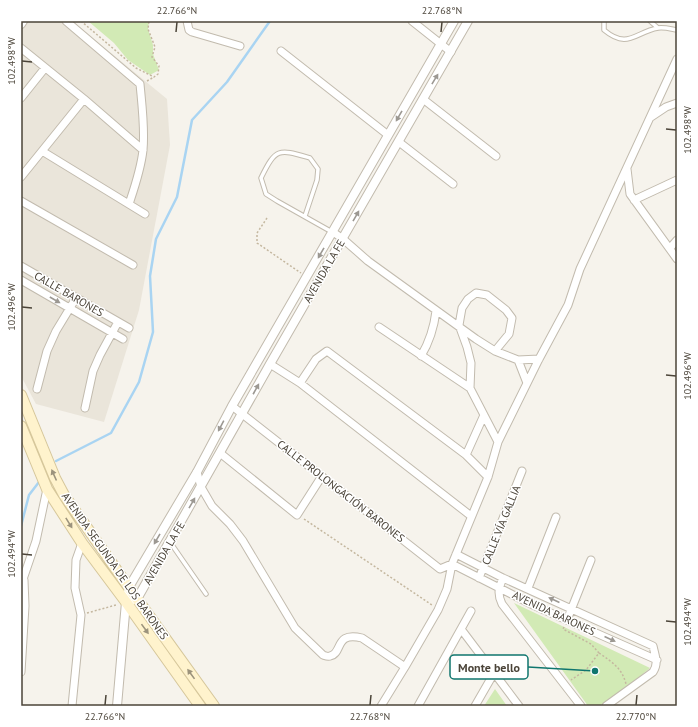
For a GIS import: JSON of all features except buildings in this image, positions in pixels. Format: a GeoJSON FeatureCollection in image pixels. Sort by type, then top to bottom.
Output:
{"type":"FeatureCollection","features":[{"type":"Feature","properties":{"kind":"main road","name":"AVENIDA SEGUNDA DE LOS BARONES"},"geometry":{"type":"LineString","coordinates":[[21,395],[55,478],[79,517],[214,706]]}},
{"type":"Feature","properties":{"kind":"main road","name":"AVENIDA SEGUNDA DE LOS BARONES"},"geometry":{"type":"LineString","coordinates":[[21,426],[47,489],[82,543],[126,602],[196,704]]}},
{"type":"Feature","properties":{"kind":"street"},"geometry":{"type":"LineString","coordinates":[[66,21],[140,84],[144,129],[143,150],[138,179],[129,204]]}},
{"type":"Feature","properties":{"kind":"street"},"geometry":{"type":"LineString","coordinates":[[187,21],[189,30],[192,32],[240,46]]}},
{"type":"Feature","properties":{"kind":"street"},"geometry":{"type":"LineString","coordinates":[[412,21],[451,52]]}},
{"type":"Feature","properties":{"kind":"street","name":"AVENIDA LA FE"},"geometry":{"type":"LineString","coordinates":[[117,706],[126,602],[129,587],[197,472],[232,406],[454,21]]}},
{"type":"Feature","properties":{"kind":"street","name":"AVENIDA LA FE"},"geometry":{"type":"LineString","coordinates":[[137,599],[270,364],[468,21]]}},
{"type":"Feature","properties":{"kind":"street"},"geometry":{"type":"LineString","coordinates":[[21,48],[84,99],[143,150]]}},
{"type":"Feature","properties":{"kind":"street"},"geometry":{"type":"LineString","coordinates":[[281,51],[388,135]]}},
{"type":"Feature","properties":{"kind":"street"},"geometry":{"type":"LineString","coordinates":[[381,706],[438,610],[447,589],[452,564],[488,476],[498,442],[539,359],[568,305],[580,269],[677,59]]}},
{"type":"Feature","properties":{"kind":"street"},"geometry":{"type":"LineString","coordinates":[[21,98],[45,68]]}},
{"type":"Feature","properties":{"kind":"street"},"geometry":{"type":"LineString","coordinates":[[21,177],[84,99]]}},
{"type":"Feature","properties":{"kind":"street"},"geometry":{"type":"LineString","coordinates":[[422,99],[496,156]]}},
{"type":"Feature","properties":{"kind":"street"},"geometry":{"type":"LineString","coordinates":[[650,118],[666,107],[677,103]]}},
{"type":"Feature","properties":{"kind":"street"},"geometry":{"type":"LineString","coordinates":[[399,142],[453,184]]}},
{"type":"Feature","properties":{"kind":"street"},"geometry":{"type":"LineString","coordinates":[[42,151],[145,214]]}},
{"type":"Feature","properties":{"kind":"street"},"geometry":{"type":"LineString","coordinates":[[627,167],[630,194],[677,259]]}},
{"type":"Feature","properties":{"kind":"street"},"geometry":{"type":"LineString","coordinates":[[634,200],[677,180]]}},
{"type":"Feature","properties":{"kind":"street"},"geometry":{"type":"LineString","coordinates":[[21,200],[133,265]]}},
{"type":"Feature","properties":{"kind":"street"},"geometry":{"type":"LineString","coordinates":[[333,232],[436,311],[476,339],[496,351],[518,360],[539,359]]}},
{"type":"Feature","properties":{"kind":"street"},"geometry":{"type":"LineString","coordinates":[[670,248],[677,240]]}},
{"type":"Feature","properties":{"kind":"street","name":"CALLE BARONES"},"geometry":{"type":"LineString","coordinates":[[21,266],[129,328]]}},
{"type":"Feature","properties":{"kind":"street"},"geometry":{"type":"LineString","coordinates":[[22,283],[30,271]]}},
{"type":"Feature","properties":{"kind":"street","name":"CALLE BARONES"},"geometry":{"type":"LineString","coordinates":[[22,283],[123,339]]}},
{"type":"Feature","properties":{"kind":"street"},"geometry":{"type":"LineString","coordinates":[[496,351],[509,334],[512,318],[506,310],[487,295],[476,293],[468,299],[462,308],[459,326],[467,347],[470,364],[470,388],[498,442]]}},
{"type":"Feature","properties":{"kind":"street"},"geometry":{"type":"LineString","coordinates":[[36,389],[47,351],[56,331],[76,298]]}},
{"type":"Feature","properties":{"kind":"street"},"geometry":{"type":"LineString","coordinates":[[421,356],[429,342],[436,311]]}},
{"type":"Feature","properties":{"kind":"street"},"geometry":{"type":"LineString","coordinates":[[84,408],[93,371],[111,332],[118,322]]}},
{"type":"Feature","properties":{"kind":"street"},"geometry":{"type":"LineString","coordinates":[[379,327],[470,388]]}},
{"type":"Feature","properties":{"kind":"street"},"geometry":{"type":"LineString","coordinates":[[300,383],[316,359],[327,351],[466,455],[488,476]]}},
{"type":"Feature","properties":{"kind":"street"},"geometry":{"type":"LineString","coordinates":[[518,360],[527,383]]}},
{"type":"Feature","properties":{"kind":"street"},"geometry":{"type":"LineString","coordinates":[[270,364],[300,383],[471,516]]}},
{"type":"Feature","properties":{"kind":"street","name":"CALLE PROLONGACIÓN BARONES"},"geometry":{"type":"LineString","coordinates":[[232,406],[440,569],[452,564]]}},
{"type":"Feature","properties":{"kind":"street"},"geometry":{"type":"LineString","coordinates":[[466,455],[484,415]]}},
{"type":"Feature","properties":{"kind":"street"},"geometry":{"type":"LineString","coordinates":[[220,453],[297,515],[322,476]]}},
{"type":"Feature","properties":{"kind":"street","name":"CALLE VÍA GALLIA"},"geometry":{"type":"LineString","coordinates":[[479,578],[522,471]]}},
{"type":"Feature","properties":{"kind":"street"},"geometry":{"type":"LineString","coordinates":[[197,472],[201,487],[212,506],[230,524],[243,541],[295,628],[323,655],[330,656],[334,654],[342,641],[347,637],[354,636],[362,638],[405,667]]}},
{"type":"Feature","properties":{"kind":"street"},"geometry":{"type":"LineString","coordinates":[[21,672],[25,606],[22,582],[36,541],[47,489]]}},
{"type":"Feature","properties":{"kind":"street"},"geometry":{"type":"LineString","coordinates":[[528,588],[556,517]]}},
{"type":"Feature","properties":{"kind":"street"},"geometry":{"type":"LineString","coordinates":[[72,706],[81,615],[75,588],[76,560],[82,543]]}},
{"type":"Feature","properties":{"kind":"street","name":"AVENIDA BARONES"},"geometry":{"type":"LineString","coordinates":[[456,554],[503,578],[528,588],[653,646],[656,660]]}},
{"type":"Feature","properties":{"kind":"street"},"geometry":{"type":"LineString","coordinates":[[567,620],[592,560]]}},
{"type":"Feature","properties":{"kind":"street","name":"AVENIDA BARONES"},"geometry":{"type":"LineString","coordinates":[[452,564],[535,606],[656,660]]}},
{"type":"Feature","properties":{"kind":"street"},"geometry":{"type":"LineString","coordinates":[[503,578],[499,588],[499,597],[502,604],[581,706]]}},
{"type":"Feature","properties":{"kind":"street"},"geometry":{"type":"LineString","coordinates":[[126,602],[137,599]]}},
{"type":"Feature","properties":{"kind":"street"},"geometry":{"type":"LineString","coordinates":[[418,706],[471,611]]}},
{"type":"Feature","properties":{"kind":"street"},"geometry":{"type":"LineString","coordinates":[[461,629],[519,706]]}},
{"type":"Feature","properties":{"kind":"street"},"geometry":{"type":"LineString","coordinates":[[606,706],[652,672],[656,667],[656,660]]}},
{"type":"Feature","properties":{"kind":"street"},"geometry":{"type":"LineString","coordinates":[[475,706],[494,673]]}},
{"type":"Feature","properties":{"kind":"lane"},"geometry":{"type":"LineString","coordinates":[[604,21],[604,30],[612,37],[624,40],[658,28],[677,30]]}},
{"type":"Feature","properties":{"kind":"lane"},"geometry":{"type":"LineString","coordinates":[[650,21],[658,28]]}},
{"type":"Feature","properties":{"kind":"lane"},"geometry":{"type":"LineString","coordinates":[[305,216],[317,180],[318,169],[310,158],[287,151],[276,154],[270,160],[261,178],[266,194],[333,232]]}},
{"type":"Feature","properties":{"kind":"lane"},"geometry":{"type":"LineString","coordinates":[[170,542],[206,594]]}},
{"type":"Feature","properties":{"kind":"path"},"geometry":{"type":"LineString","coordinates":[[81,21],[136,68],[154,77],[158,74],[159,66],[152,57],[155,47],[148,29],[150,21]]}},
{"type":"Feature","properties":{"kind":"path"},"geometry":{"type":"LineString","coordinates":[[267,218],[257,233],[257,243],[307,277]]}},
{"type":"Feature","properties":{"kind":"path"},"geometry":{"type":"LineString","coordinates":[[297,515],[438,610]]}},
{"type":"Feature","properties":{"kind":"path"},"geometry":{"type":"LineString","coordinates":[[81,615],[126,602]]}},
{"type":"Feature","properties":{"kind":"path"},"geometry":{"type":"LineString","coordinates":[[567,620],[563,630],[591,644],[599,654],[613,663],[624,675],[628,690]]}},
{"type":"Feature","properties":{"kind":"path"},"geometry":{"type":"LineString","coordinates":[[569,681],[586,670],[599,654]]}},
{"type":"Feature","properties":{"kind":"shaded area"},"geometry":{"type":"Polygon","coordinates":[[[21,21],[72,21],[167,99],[170,145],[139,310],[104,422],[36,404],[21,376],[21,21]]]}},
{"type":"Feature","properties":{"kind":"green space"},"geometry":{"type":"Polygon","coordinates":[[[88,21],[149,21],[148,29],[153,45],[153,54],[159,70],[150,75],[128,60],[114,43],[88,21]]]}},
{"type":"Feature","properties":{"kind":"green space"},"geometry":{"type":"Polygon","coordinates":[[[514,603],[650,668],[621,692],[599,706],[588,706],[514,603]]]}},
{"type":"Feature","properties":{"kind":"green space"},"geometry":{"type":"Polygon","coordinates":[[[495,689],[507,706],[484,706],[495,689]]]}},
{"type":"Feature","properties":{"kind":"waterway"},"geometry":{"type":"LineString","coordinates":[[56,461],[111,433],[139,382],[153,332],[150,276],[156,239],[177,197],[192,120],[227,82],[270,21]]}},
{"type":"Feature","properties":{"kind":"waterway"},"geometry":{"type":"LineString","coordinates":[[21,526],[29,495],[39,482]]}},
{"type":"Feature","properties":{"kind":"place","name":"Monte bello"},"geometry":{"type":"Point","coordinates":[595,671]}}]}
